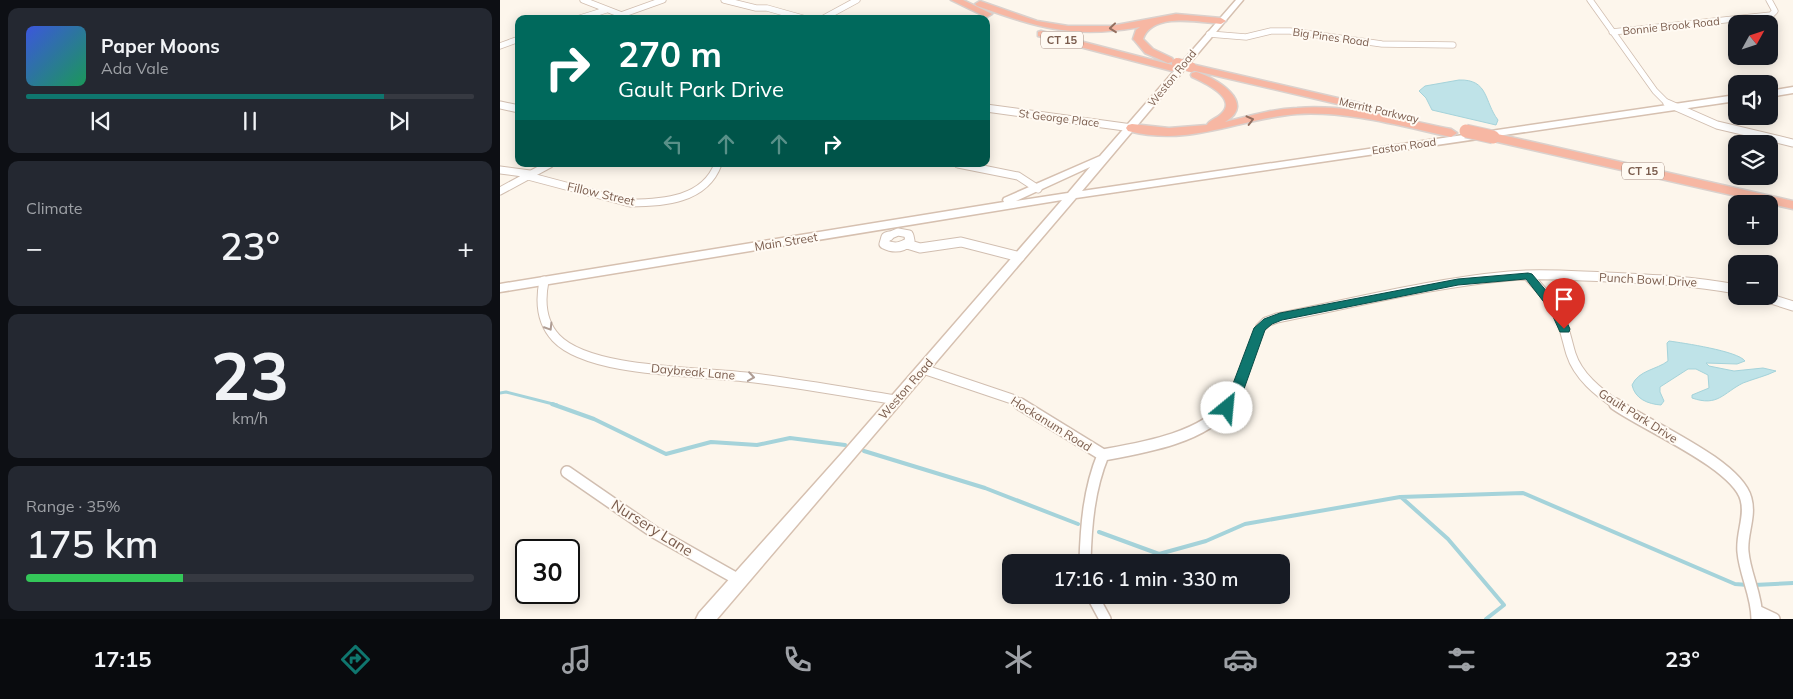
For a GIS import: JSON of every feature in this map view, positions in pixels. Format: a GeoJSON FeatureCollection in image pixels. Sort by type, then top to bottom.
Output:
{"type":"FeatureCollection","features":[{"type":"Feature","properties":{"kind":"highway","name":"Merritt Parkway"},"geometry":{"type":"LineString","coordinates":[[955,0],[1005,21],[1060,40],[1471,135],[1728,199]]}},
{"type":"Feature","properties":{"kind":"highway","name":"Merritt Parkway"},"geometry":{"type":"LineString","coordinates":[[975,2],[1064,35],[1181,67],[1451,133],[1493,137],[1793,205]]}},
{"type":"Feature","properties":{"kind":"highway"},"geometry":{"type":"LineString","coordinates":[[975,2],[1034,23],[1063,29],[1105,29],[1189,17],[1221,21]]}},
{"type":"Feature","properties":{"kind":"highway"},"geometry":{"type":"LineString","coordinates":[[1160,20],[1141,30],[1138,39],[1149,51],[1213,82],[1230,96],[1232,106],[1227,116],[1221,120],[1184,132]]}},
{"type":"Feature","properties":{"kind":"highway"},"geometry":{"type":"LineString","coordinates":[[1132,128],[1160,132],[1184,132],[1209,129],[1280,113],[1316,111],[1347,113],[1451,133]]}},
{"type":"Feature","properties":{"kind":"highway"},"geometry":{"type":"LineString","coordinates":[[1778,210],[1793,214]]}},
{"type":"Feature","properties":{"kind":"main road","name":"Weston Road"},"geometry":{"type":"LineString","coordinates":[[704,619],[1073,196],[1104,156],[1132,128],[1240,0]]}},
{"type":"Feature","properties":{"kind":"main road"},"geometry":{"type":"LineString","coordinates":[[1778,92],[1793,90]]}},
{"type":"Feature","properties":{"kind":"main road","name":"Easton Road"},"geometry":{"type":"LineString","coordinates":[[1073,196],[1728,99]]}},
{"type":"Feature","properties":{"kind":"main road","name":"Weston Road"},"geometry":{"type":"LineString","coordinates":[[987,208],[1038,189],[1104,156]]}},
{"type":"Feature","properties":{"kind":"main road","name":"Main Street"},"geometry":{"type":"LineString","coordinates":[[500,288],[987,208],[1073,196]]}},
{"type":"Feature","properties":{"kind":"street"},"geometry":{"type":"LineString","coordinates":[[583,0],[620,15],[664,0]]}},
{"type":"Feature","properties":{"kind":"street"},"geometry":{"type":"LineString","coordinates":[[724,0],[792,15]]}},
{"type":"Feature","properties":{"kind":"street"},"geometry":{"type":"LineString","coordinates":[[829,15],[856,0]]}},
{"type":"Feature","properties":{"kind":"street"},"geometry":{"type":"LineString","coordinates":[[1590,0],[1659,96],[1673,107],[1717,125],[1793,143]]}},
{"type":"Feature","properties":{"kind":"street","name":"Bonnie Brook Road"},"geometry":{"type":"LineString","coordinates":[[1612,32],[1771,15],[1775,11],[1769,0]]}},
{"type":"Feature","properties":{"kind":"street"},"geometry":{"type":"LineString","coordinates":[[590,15],[606,10]]}},
{"type":"Feature","properties":{"kind":"street","name":"Big Pines Road"},"geometry":{"type":"LineString","coordinates":[[1210,34],[1246,37],[1271,31],[1290,31],[1382,44],[1453,45]]}},
{"type":"Feature","properties":{"kind":"street"},"geometry":{"type":"LineString","coordinates":[[500,46],[515,42]]}},
{"type":"Feature","properties":{"kind":"street"},"geometry":{"type":"LineString","coordinates":[[500,105],[515,108]]}},
{"type":"Feature","properties":{"kind":"street","name":"St George Place"},"geometry":{"type":"LineString","coordinates":[[990,109],[1132,128]]}},
{"type":"Feature","properties":{"kind":"street"},"geometry":{"type":"LineString","coordinates":[[500,191],[544,167]]}},
{"type":"Feature","properties":{"kind":"street","name":"Fillow Street"},"geometry":{"type":"LineString","coordinates":[[529,175],[630,203],[643,204],[667,200],[699,190],[712,180],[717,167]]}},
{"type":"Feature","properties":{"kind":"street"},"geometry":{"type":"LineString","coordinates":[[973,167],[1018,176],[1038,189]]}},
{"type":"Feature","properties":{"kind":"street"},"geometry":{"type":"LineString","coordinates":[[500,170],[529,175]]}},
{"type":"Feature","properties":{"kind":"street"},"geometry":{"type":"LineString","coordinates":[[907,244],[920,248],[961,242],[1020,257]]}},
{"type":"Feature","properties":{"kind":"street"},"geometry":{"type":"LineString","coordinates":[[1103,455],[1130,450],[1178,436],[1204,426],[1218,417],[1235,396],[1260,328],[1274,319],[1463,281],[1528,276]]}},
{"type":"Feature","properties":{"kind":"street","name":"Punch Bowl Drive"},"geometry":{"type":"LineString","coordinates":[[1528,276],[1662,280],[1728,288]]}},
{"type":"Feature","properties":{"kind":"street","name":"Gault Park Drive"},"geometry":{"type":"LineString","coordinates":[[1528,276],[1556,309],[1563,323],[1572,359],[1588,382],[1618,406],[1719,466],[1739,484],[1747,501],[1742,545],[1757,612]]}},
{"type":"Feature","properties":{"kind":"street","name":"Daybreak Lane"},"geometry":{"type":"LineString","coordinates":[[544,281],[540,297],[543,318],[556,339],[589,357],[634,368],[720,373],[896,400]]}},
{"type":"Feature","properties":{"kind":"street"},"geometry":{"type":"LineString","coordinates":[[1778,301],[1793,306]]}},
{"type":"Feature","properties":{"kind":"street","name":"Hockanum Road"},"geometry":{"type":"LineString","coordinates":[[923,369],[1012,399],[1103,455],[1097,468],[1089,512],[1086,554]]}},
{"type":"Feature","properties":{"kind":"street","name":"Nursery Lane"},"geometry":{"type":"LineString","coordinates":[[567,472],[654,532],[739,580]]}},
{"type":"Feature","properties":{"kind":"street"},"geometry":{"type":"LineString","coordinates":[[1097,604],[1105,619]]}},
{"type":"Feature","properties":{"kind":"street"},"geometry":{"type":"LineString","coordinates":[[1757,612],[1774,619]]}},
{"type":"Feature","properties":{"kind":"water"},"geometry":{"type":"Polygon","coordinates":[[[1459,80],[1476,83],[1481,87],[1498,120],[1496,125],[1432,110],[1426,98],[1419,91],[1425,86],[1459,80]]]}},
{"type":"Feature","properties":{"kind":"water"},"geometry":{"type":"Polygon","coordinates":[[[1669,341],[1722,351],[1740,357],[1745,361],[1737,364],[1706,363],[1709,366],[1734,371],[1763,368],[1776,371],[1743,383],[1720,398],[1708,401],[1692,398],[1692,395],[1709,388],[1708,375],[1696,369],[1688,369],[1660,387],[1664,401],[1661,405],[1651,403],[1639,397],[1632,385],[1643,373],[1668,361],[1667,343],[1669,341]]]}},
{"type":"Feature","properties":{"kind":"waterway"},"geometry":{"type":"LineString","coordinates":[[500,393],[506,392],[557,405]]}},
{"type":"Feature","properties":{"kind":"waterway"},"geometry":{"type":"LineString","coordinates":[[552,404],[594,419],[666,454],[711,442],[757,445],[790,438],[845,445]]}},
{"type":"Feature","properties":{"kind":"waterway"},"geometry":{"type":"LineString","coordinates":[[864,451],[985,488],[1078,524]]}},
{"type":"Feature","properties":{"kind":"waterway"},"geometry":{"type":"LineString","coordinates":[[1099,532],[1159,554],[1206,541],[1245,524],[1400,497],[1523,493],[1735,584],[1748,585]]}},
{"type":"Feature","properties":{"kind":"waterway"},"geometry":{"type":"LineString","coordinates":[[1401,497],[1448,539],[1504,605],[1486,619]]}},
{"type":"Feature","properties":{"kind":"waterway"},"geometry":{"type":"LineString","coordinates":[[1754,585],[1793,583]]}},
{"type":"Feature","properties":{"kind":"route"},"geometry":{"type":"LineString","coordinates":[[1227,408],[1238,389],[1260,328],[1268,321],[1280,317],[1458,282],[1528,276],[1556,309],[1564,329]]}}]}
